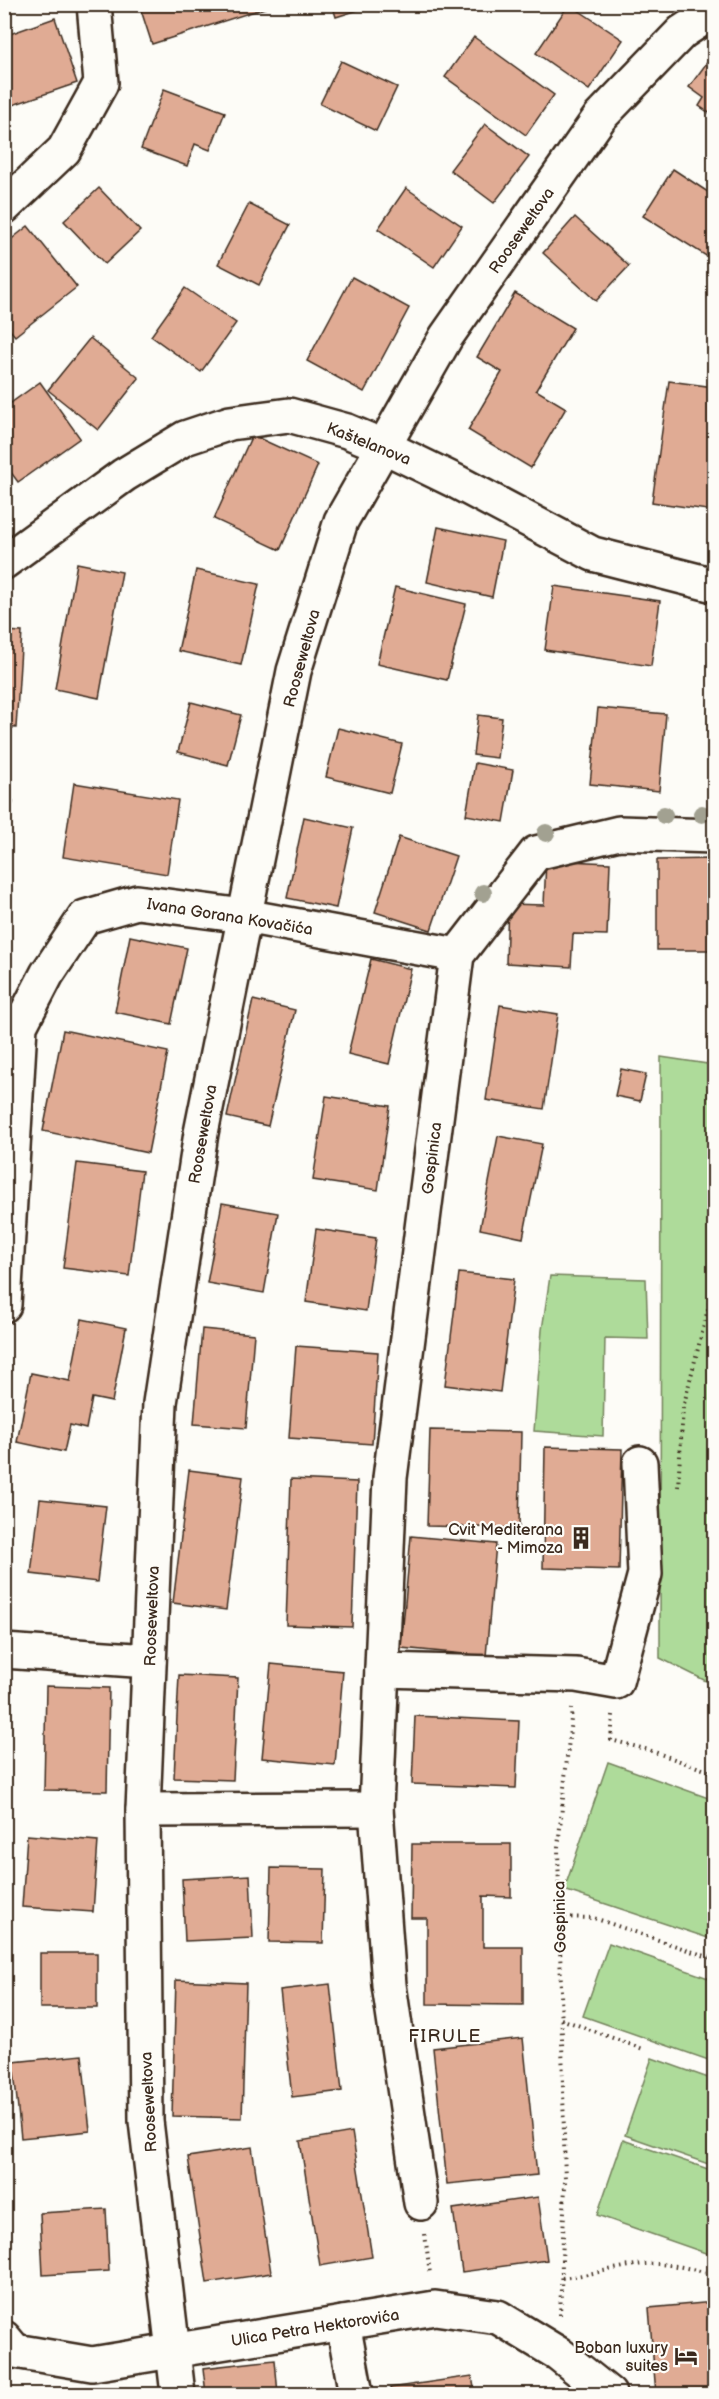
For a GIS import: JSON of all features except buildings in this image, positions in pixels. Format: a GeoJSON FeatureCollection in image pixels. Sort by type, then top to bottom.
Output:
{"type":"FeatureCollection","features":[{"type":"Feature","properties":{"kind":"street"},"geometry":{"type":"LineString","coordinates":[[4,207],[64,150],[101,82],[94,4]]}},
{"type":"Feature","properties":{"kind":"street","name":"Rooseweltova"},"geometry":{"type":"LineString","coordinates":[[178,2394],[171,2350],[146,2121],[143,1810],[160,1403],[201,1134],[294,671],[342,521],[446,337],[600,117],[682,32],[714,11]]}},
{"type":"Feature","properties":{"kind":"street","name":"Kaštelanova"},"geometry":{"type":"LineString","coordinates":[[4,562],[134,469],[185,438],[230,423],[290,415],[347,431],[383,446],[455,481],[593,554],[714,585]]}},
{"type":"Feature","properties":{"kind":"street"},"geometry":{"type":"LineString","coordinates":[[457,955],[536,853],[619,833],[714,836]]}},
{"type":"Feature","properties":{"kind":"street","name":"Ivana Gorana Kovačića"},"geometry":{"type":"LineString","coordinates":[[4,1305],[20,1026],[47,974],[85,917],[136,902],[244,916],[457,955]]}},
{"type":"Feature","properties":{"kind":"street","name":"Gospinica"},"geometry":{"type":"LineString","coordinates":[[422,2203],[389,1985],[376,1809],[390,1478],[457,955]]}},
{"type":"Feature","properties":{"kind":"street"},"geometry":{"type":"LineString","coordinates":[[382,1670],[576,1675],[616,1682],[645,1574],[640,1463]]}},
{"type":"Feature","properties":{"kind":"street"},"geometry":{"type":"LineString","coordinates":[[4,1651],[149,1661]]}},
{"type":"Feature","properties":{"kind":"street"},"geometry":{"type":"LineString","coordinates":[[143,1810],[376,1809]]}},
{"type":"Feature","properties":{"kind":"street","name":"Ulica Petra Hektorovića"},"geometry":{"type":"LineString","coordinates":[[4,2338],[15,2351],[92,2364],[435,2308],[498,2317],[559,2354],[609,2394]]}},
{"type":"Feature","properties":{"kind":"street"},"geometry":{"type":"LineString","coordinates":[[343,2323],[356,2394]]}},
{"type":"Feature","properties":{"kind":"path"},"geometry":{"type":"LineString","coordinates":[[677,1489],[683,1408],[714,1285]]}},
{"type":"Feature","properties":{"kind":"path","name":"Gospinica"},"geometry":{"type":"LineString","coordinates":[[559,2354],[565,2185],[558,1847],[576,1675]]}},
{"type":"Feature","properties":{"kind":"path"},"geometry":{"type":"LineString","coordinates":[[616,1682],[611,1740],[649,1750],[714,1773]]}},
{"type":"Feature","properties":{"kind":"path"},"geometry":{"type":"LineString","coordinates":[[559,1917],[594,1918],[714,1959]]}},
{"type":"Feature","properties":{"kind":"path"},"geometry":{"type":"LineString","coordinates":[[561,2019],[643,2049]]}},
{"type":"Feature","properties":{"kind":"path"},"geometry":{"type":"LineString","coordinates":[[422,2203],[435,2308]]}},
{"type":"Feature","properties":{"kind":"path"},"geometry":{"type":"LineString","coordinates":[[562,2278],[599,2274],[638,2265],[692,2268],[714,2275]]}},
{"type":"Feature","properties":{"kind":"green space"},"geometry":{"type":"Polygon","coordinates":[[[661,1057],[714,1065],[714,1685],[660,1658],[661,1057]]]}},
{"type":"Feature","properties":{"kind":"green space"},"geometry":{"type":"Polygon","coordinates":[[[550,1276],[646,1279],[648,1339],[605,1338],[603,1436],[534,1431],[542,1330],[550,1276]]]}},
{"type":"Feature","properties":{"kind":"green space"},"geometry":{"type":"Polygon","coordinates":[[[608,1762],[714,1800],[714,1940],[564,1890],[608,1762]]]}},
{"type":"Feature","properties":{"kind":"green space"},"geometry":{"type":"Polygon","coordinates":[[[609,1943],[714,1980],[714,2062],[583,2016],[609,1943]]]}},
{"type":"Feature","properties":{"kind":"green space"},"geometry":{"type":"Polygon","coordinates":[[[652,2058],[714,2080],[714,2166],[625,2135],[652,2058]]]}},
{"type":"Feature","properties":{"kind":"green space"},"geometry":{"type":"Polygon","coordinates":[[[623,2140],[714,2171],[714,2256],[597,2215],[623,2140]]]}},
{"type":"Feature","properties":{"kind":"place","name":"Cvit Mediterana - Mimoza"},"geometry":{"type":"Point","coordinates":[581,1538]}},
{"type":"Feature","properties":{"kind":"place","name":"Boban luxury suites"},"geometry":{"type":"Point","coordinates":[686,2356]}},
{"type":"Feature","properties":{"kind":"district","name":"FIRULE"},"geometry":{"type":"Point","coordinates":[445,2036]}}]}
